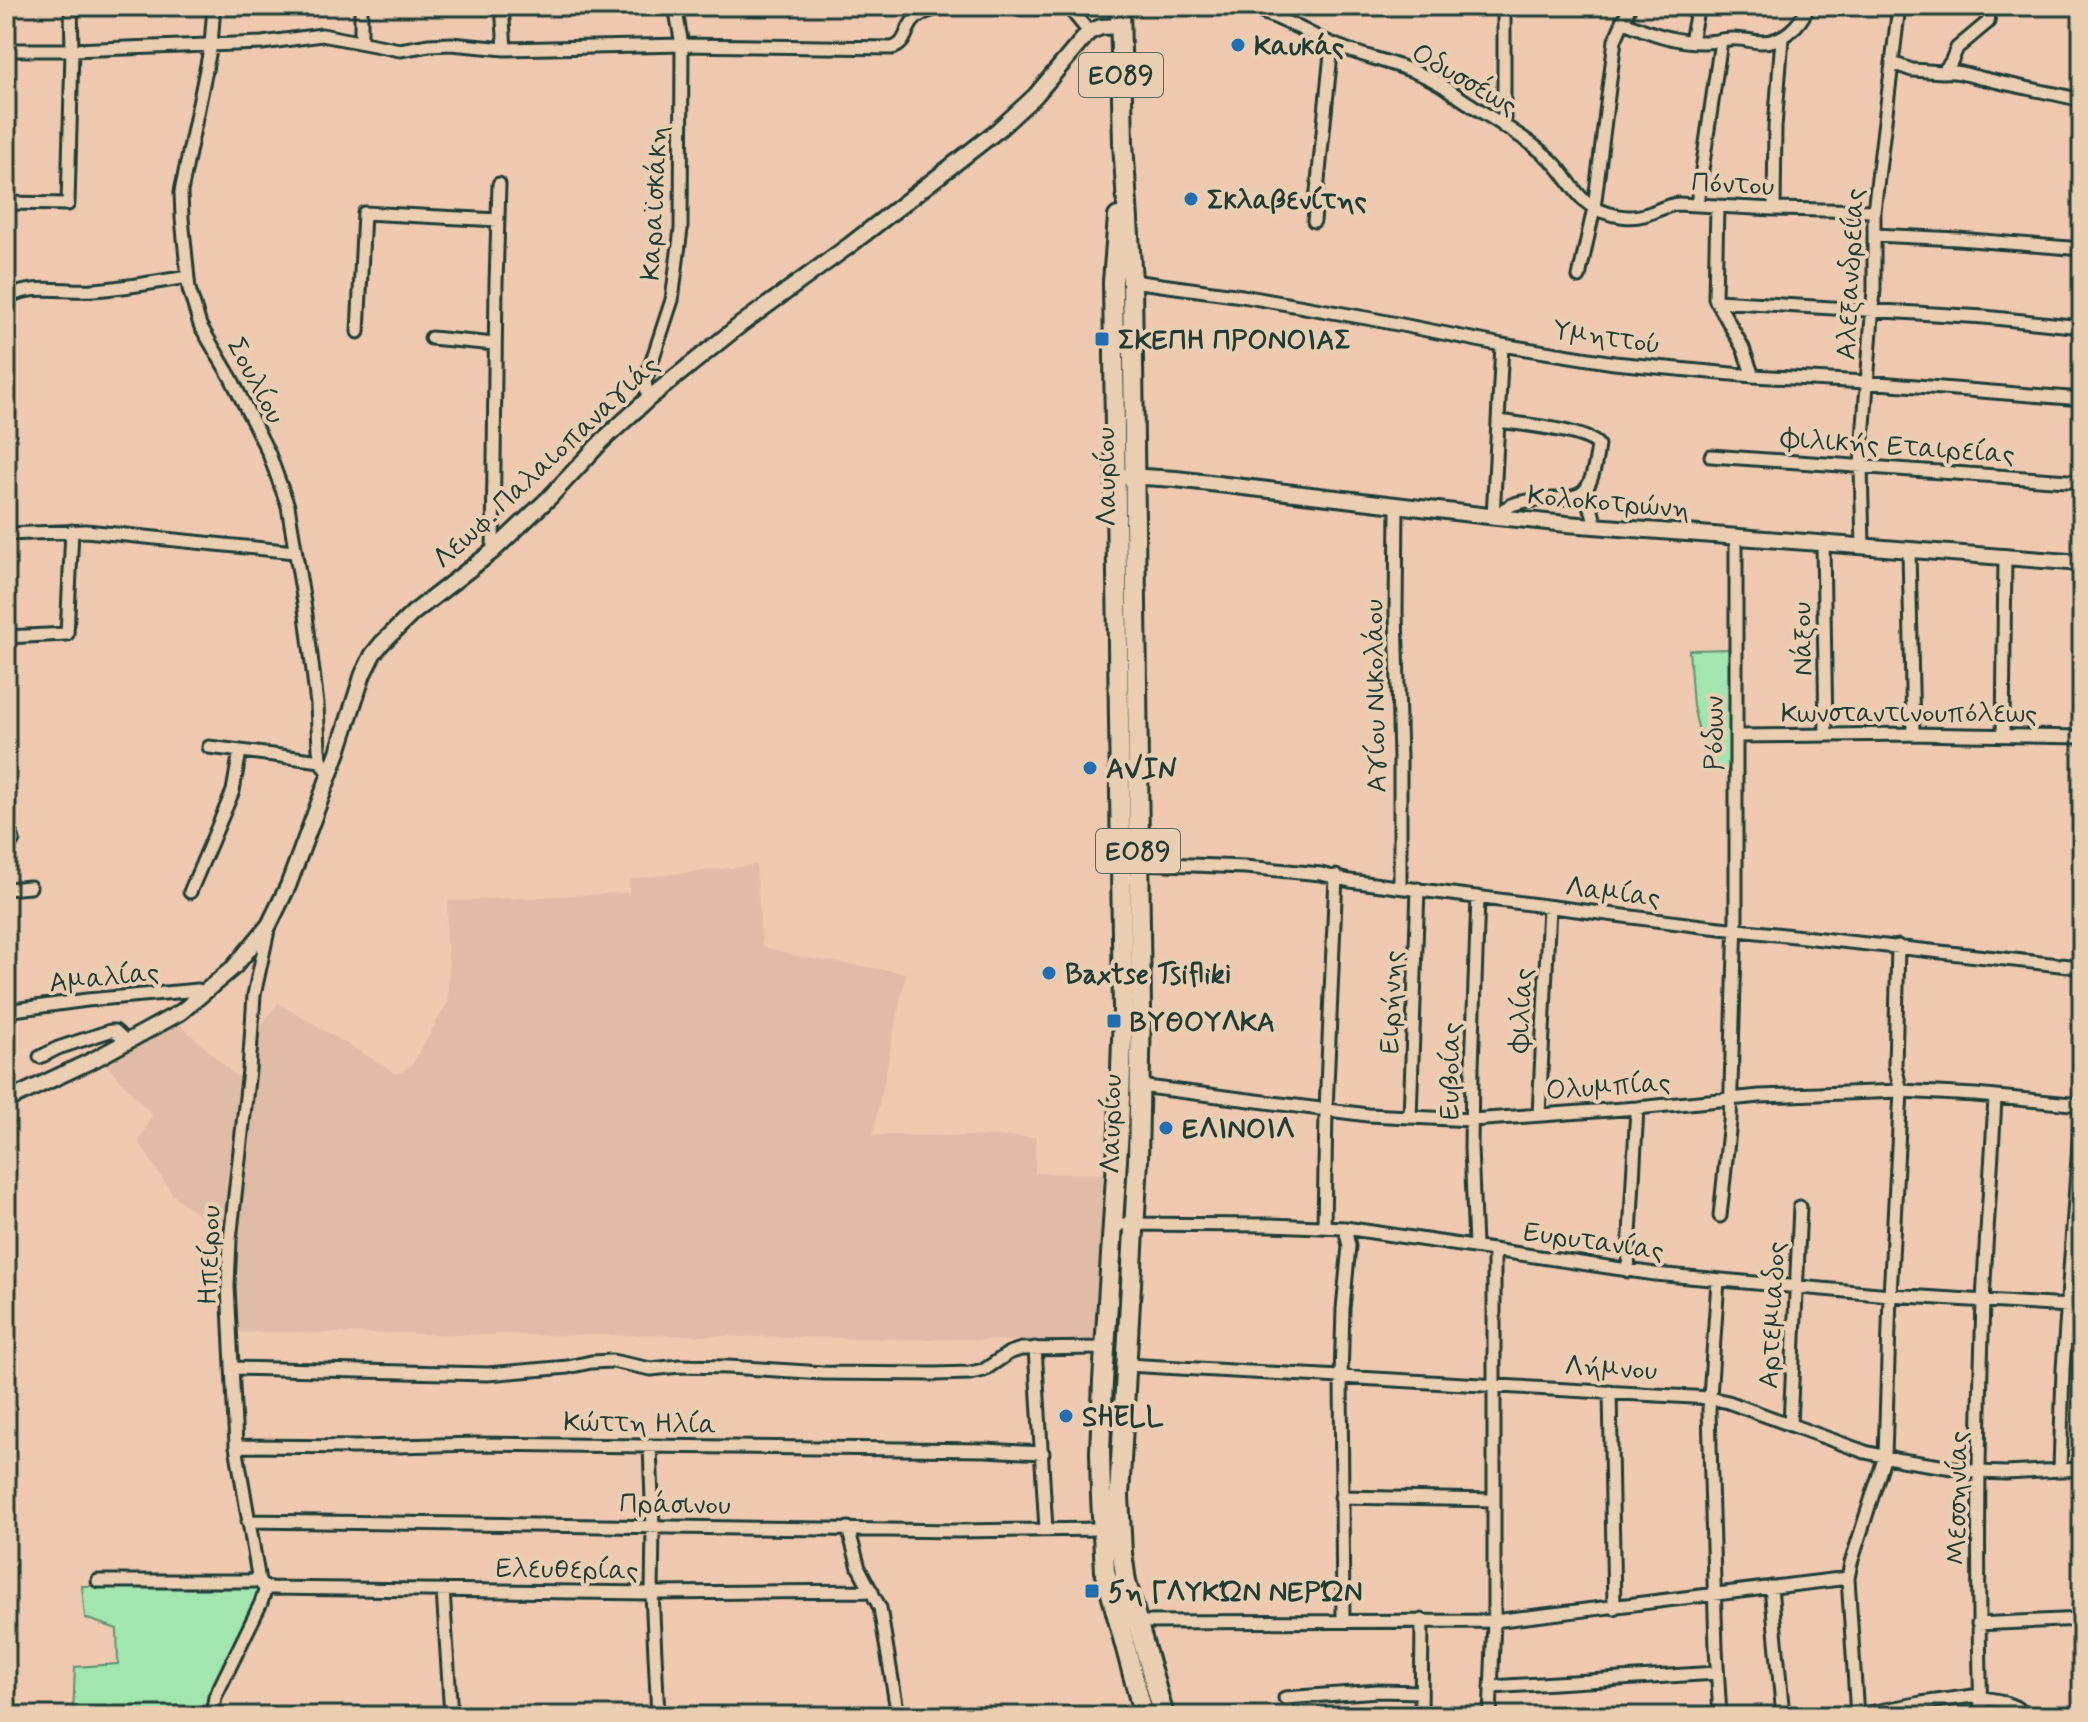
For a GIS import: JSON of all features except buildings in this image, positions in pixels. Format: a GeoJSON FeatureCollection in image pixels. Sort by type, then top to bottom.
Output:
{"type":"FeatureCollection","features":[{"type":"Feature","properties":{"kind":"main road","name":"Λαυρίου"},"geometry":{"type":"LineString","coordinates":[[1120,6],[1123,143],[1132,281],[1124,476],[1123,1010],[1100,1452],[1103,1555],[1108,1585],[1144,1716]]}},
{"type":"Feature","properties":{"kind":"main road","name":"Λαυρίου"},"geometry":{"type":"LineString","coordinates":[[1123,143],[1113,282],[1124,476],[1141,1008],[1135,1226],[1119,1496],[1124,1569],[1164,1716]]}},
{"type":"Feature","properties":{"kind":"street"},"geometry":{"type":"LineString","coordinates":[[6,203],[68,204],[71,6]]}},
{"type":"Feature","properties":{"kind":"street","name":"Σουλίου"},"geometry":{"type":"LineString","coordinates":[[214,6],[211,45],[181,192],[187,277],[195,314],[250,414],[288,506],[317,704],[321,761]]}},
{"type":"Feature","properties":{"kind":"street"},"geometry":{"type":"LineString","coordinates":[[361,6],[361,41]]}},
{"type":"Feature","properties":{"kind":"street"},"geometry":{"type":"LineString","coordinates":[[502,6],[505,49]]}},
{"type":"Feature","properties":{"kind":"street","name":"Καραϊσκάκη"},"geometry":{"type":"LineString","coordinates":[[648,399],[645,382],[669,313],[679,258],[682,45],[675,6]]}},
{"type":"Feature","properties":{"kind":"street"},"geometry":{"type":"LineString","coordinates":[[6,50],[211,45],[294,40],[322,35],[400,50],[451,44],[505,49],[682,45],[892,48],[900,46],[905,40],[908,28],[916,17],[955,6]]}},
{"type":"Feature","properties":{"kind":"street"},"geometry":{"type":"LineString","coordinates":[[1058,6],[1071,10],[1089,32],[1101,27],[1120,26]]}},
{"type":"Feature","properties":{"kind":"street","name":"Οδυσσέως"},"geometry":{"type":"LineString","coordinates":[[1246,6],[1332,44],[1412,71],[1448,89],[1542,153],[1556,165],[1580,197],[1594,208]]}},
{"type":"Feature","properties":{"kind":"street"},"geometry":{"type":"LineString","coordinates":[[1504,6],[1504,127]]}},
{"type":"Feature","properties":{"kind":"street"},"geometry":{"type":"LineString","coordinates":[[1579,277],[1594,208],[1613,52],[1630,6]]}},
{"type":"Feature","properties":{"kind":"street"},"geometry":{"type":"LineString","coordinates":[[1691,41],[1698,6]]}},
{"type":"Feature","properties":{"kind":"street"},"geometry":{"type":"LineString","coordinates":[[1622,21],[1660,35],[1691,41],[1732,39],[1765,42],[1782,38],[1799,23],[1808,6]]}},
{"type":"Feature","properties":{"kind":"street","name":"Αλεξανδρείας"},"geometry":{"type":"LineString","coordinates":[[1863,546],[1861,466],[1872,311],[1874,211],[1899,6]]}},
{"type":"Feature","properties":{"kind":"street"},"geometry":{"type":"LineString","coordinates":[[1943,72],[1957,48],[1988,22],[1990,6]]}},
{"type":"Feature","properties":{"kind":"street","name":"Λεωφ. Παλαιοπαναγιάς"},"geometry":{"type":"LineString","coordinates":[[6,1101],[41,1086],[181,1012],[234,967],[269,925],[288,886],[358,687],[373,654],[401,623],[493,551],[648,399],[998,130],[1035,96],[1089,32]]}},
{"type":"Feature","properties":{"kind":"street"},"geometry":{"type":"LineString","coordinates":[[1774,209],[1775,127],[1782,38]]}},
{"type":"Feature","properties":{"kind":"street"},"geometry":{"type":"LineString","coordinates":[[1697,204],[1721,41]]}},
{"type":"Feature","properties":{"kind":"street"},"geometry":{"type":"LineString","coordinates":[[1314,221],[1332,44]]}},
{"type":"Feature","properties":{"kind":"street"},"geometry":{"type":"LineString","coordinates":[[1892,63],[1912,70],[1959,71],[2082,100]]}},
{"type":"Feature","properties":{"kind":"street"},"geometry":{"type":"LineString","coordinates":[[493,551],[499,184]]}},
{"type":"Feature","properties":{"kind":"street","name":"Πόντου"},"geometry":{"type":"LineString","coordinates":[[1594,208],[1634,217],[1669,205],[1697,204],[1874,211]]}},
{"type":"Feature","properties":{"kind":"street"},"geometry":{"type":"LineString","coordinates":[[1717,206],[1716,301],[1743,348],[1753,376]]}},
{"type":"Feature","properties":{"kind":"street"},"geometry":{"type":"LineString","coordinates":[[358,332],[364,213],[498,220]]}},
{"type":"Feature","properties":{"kind":"street"},"geometry":{"type":"LineString","coordinates":[[1874,235],[2082,249]]}},
{"type":"Feature","properties":{"kind":"street"},"geometry":{"type":"LineString","coordinates":[[6,298],[33,289],[100,289],[187,277]]}},
{"type":"Feature","properties":{"kind":"street","name":"Υμηττού"},"geometry":{"type":"LineString","coordinates":[[1132,281],[1256,298],[1614,363],[2082,399]]}},
{"type":"Feature","properties":{"kind":"street"},"geometry":{"type":"LineString","coordinates":[[1716,301],[1984,317],[2082,327]]}},
{"type":"Feature","properties":{"kind":"street"},"geometry":{"type":"LineString","coordinates":[[431,338],[495,344]]}},
{"type":"Feature","properties":{"kind":"street"},"geometry":{"type":"LineString","coordinates":[[1495,517],[1502,345]]}},
{"type":"Feature","properties":{"kind":"street"},"geometry":{"type":"LineString","coordinates":[[1495,517],[1509,505],[1582,494],[1587,489],[1595,465],[1598,445],[1593,440],[1548,428],[1499,421]]}},
{"type":"Feature","properties":{"kind":"street","name":"Φιλικής Εταιρείας"},"geometry":{"type":"LineString","coordinates":[[1711,456],[2082,482]]}},
{"type":"Feature","properties":{"kind":"street","name":"Κολοκοτρώνη"},"geometry":{"type":"LineString","coordinates":[[1124,476],[1176,479],[1495,517],[2082,563]]}},
{"type":"Feature","properties":{"kind":"street"},"geometry":{"type":"LineString","coordinates":[[1582,494],[1596,526]]}},
{"type":"Feature","properties":{"kind":"street","name":"Αγίου Νικολάου"},"geometry":{"type":"LineString","coordinates":[[1397,505],[1400,887]]}},
{"type":"Feature","properties":{"kind":"street"},"geometry":{"type":"LineString","coordinates":[[6,534],[72,531],[295,552]]}},
{"type":"Feature","properties":{"kind":"street"},"geometry":{"type":"LineString","coordinates":[[6,637],[67,634],[72,531]]}},
{"type":"Feature","properties":{"kind":"street","name":"Ρόδων"},"geometry":{"type":"LineString","coordinates":[[1720,1216],[1731,1099],[1735,930],[1736,537]]}},
{"type":"Feature","properties":{"kind":"street","name":"Νάξου"},"geometry":{"type":"LineString","coordinates":[[1823,543],[1826,734]]}},
{"type":"Feature","properties":{"kind":"street"},"geometry":{"type":"LineString","coordinates":[[1909,551],[1913,734]]}},
{"type":"Feature","properties":{"kind":"street"},"geometry":{"type":"LineString","coordinates":[[2003,735],[2005,556]]}},
{"type":"Feature","properties":{"kind":"street","name":"Κωνσταντινουπόλεως"},"geometry":{"type":"LineString","coordinates":[[1737,736],[1913,734],[2082,737]]}},
{"type":"Feature","properties":{"kind":"street"},"geometry":{"type":"LineString","coordinates":[[209,747],[321,761],[330,773]]}},
{"type":"Feature","properties":{"kind":"street"},"geometry":{"type":"LineString","coordinates":[[190,892],[233,791],[240,751]]}},
{"type":"Feature","properties":{"kind":"street"},"geometry":{"type":"LineString","coordinates":[[6,830],[13,840],[6,848]]}},
{"type":"Feature","properties":{"kind":"street","name":"Λαμίας"},"geometry":{"type":"LineString","coordinates":[[1138,863],[1245,867],[1336,876],[1350,881],[1549,907],[2082,969]]}},
{"type":"Feature","properties":{"kind":"street"},"geometry":{"type":"LineString","coordinates":[[1324,1227],[1336,876]]}},
{"type":"Feature","properties":{"kind":"street"},"geometry":{"type":"LineString","coordinates":[[6,889],[30,887]]}},
{"type":"Feature","properties":{"kind":"street","name":"Ειρήνης"},"geometry":{"type":"LineString","coordinates":[[1410,1117],[1418,889]]}},
{"type":"Feature","properties":{"kind":"street","name":"Ευβοίας"},"geometry":{"type":"LineString","coordinates":[[1475,1246],[1471,1148],[1478,897]]}},
{"type":"Feature","properties":{"kind":"street","name":"Φιλίας"},"geometry":{"type":"LineString","coordinates":[[1539,1115],[1549,907]]}},
{"type":"Feature","properties":{"kind":"street","name":"Ηπείρου"},"geometry":{"type":"LineString","coordinates":[[263,1585],[248,1521],[236,1446],[228,1286],[254,995],[269,925]]}},
{"type":"Feature","properties":{"kind":"street"},"geometry":{"type":"LineString","coordinates":[[1898,946],[1895,1066],[1901,1091],[1885,1456],[1851,1563],[1847,1594],[1857,1716],[1921,1703],[1980,1696],[2008,1704],[2028,1716]]}},
{"type":"Feature","properties":{"kind":"street","name":"Αμαλίας"},"geometry":{"type":"LineString","coordinates":[[6,1011],[87,1000],[198,990],[206,992]]}},
{"type":"Feature","properties":{"kind":"street"},"geometry":{"type":"LineString","coordinates":[[40,1057],[110,1031],[115,1031],[126,1041]]}},
{"type":"Feature","properties":{"kind":"street","name":"Ολυμπίας"},"geometry":{"type":"LineString","coordinates":[[1139,1086],[1368,1115],[1472,1120],[1731,1099],[1901,1091],[2082,1104]]}},
{"type":"Feature","properties":{"kind":"street","name":"Μεσσηνίας"},"geometry":{"type":"LineString","coordinates":[[1981,1716],[1979,1472],[1995,1097]]}},
{"type":"Feature","properties":{"kind":"street"},"geometry":{"type":"LineString","coordinates":[[2060,1470],[2063,1369],[2082,1104]]}},
{"type":"Feature","properties":{"kind":"street"},"geometry":{"type":"LineString","coordinates":[[1628,1271],[1637,1108]]}},
{"type":"Feature","properties":{"kind":"street","name":"Αρτεμιαδος"},"geometry":{"type":"LineString","coordinates":[[1790,1425],[1800,1207]]}},
{"type":"Feature","properties":{"kind":"street","name":"Ευρυτανίας"},"geometry":{"type":"LineString","coordinates":[[1113,1224],[1345,1228],[1628,1271],[1718,1281],[2069,1306]]}},
{"type":"Feature","properties":{"kind":"street"},"geometry":{"type":"LineString","coordinates":[[1343,1620],[1341,1378],[1349,1246],[1345,1228]]}},
{"type":"Feature","properties":{"kind":"street"},"geometry":{"type":"LineString","coordinates":[[1490,1716],[1494,1621],[1494,1250]]}},
{"type":"Feature","properties":{"kind":"street"},"geometry":{"type":"LineString","coordinates":[[1718,1281],[1710,1398],[1720,1716]]}},
{"type":"Feature","properties":{"kind":"street"},"geometry":{"type":"LineString","coordinates":[[1035,1348],[1046,1529]]}},
{"type":"Feature","properties":{"kind":"street"},"geometry":{"type":"LineString","coordinates":[[232,1368],[488,1374],[612,1361],[651,1369],[680,1366],[935,1374],[984,1370],[1009,1353],[1021,1349],[1105,1348]]}},
{"type":"Feature","properties":{"kind":"street","name":"Λήμνου"},"geometry":{"type":"LineString","coordinates":[[1127,1365],[1710,1398],[1865,1452],[1885,1456],[1979,1472],[2082,1469]]}},
{"type":"Feature","properties":{"kind":"street"},"geometry":{"type":"LineString","coordinates":[[1610,1392],[1614,1608]]}},
{"type":"Feature","properties":{"kind":"street","name":"Κώττη Ηλία"},"geometry":{"type":"LineString","coordinates":[[236,1446],[477,1444],[1043,1453]]}},
{"type":"Feature","properties":{"kind":"street"},"geometry":{"type":"LineString","coordinates":[[650,1446],[658,1716]]}},
{"type":"Feature","properties":{"kind":"street"},"geometry":{"type":"LineString","coordinates":[[1341,1497],[1494,1500]]}},
{"type":"Feature","properties":{"kind":"street","name":"Πράσινου"},"geometry":{"type":"LineString","coordinates":[[248,1521],[957,1531],[1102,1529]]}},
{"type":"Feature","properties":{"kind":"street"},"geometry":{"type":"LineString","coordinates":[[848,1528],[859,1568],[882,1614],[898,1716]]}},
{"type":"Feature","properties":{"kind":"street"},"geometry":{"type":"LineString","coordinates":[[1137,1622],[1494,1621],[1848,1578]]}},
{"type":"Feature","properties":{"kind":"street","name":"Ελευθερίας"},"geometry":{"type":"LineString","coordinates":[[98,1581],[652,1593],[872,1591]]}},
{"type":"Feature","properties":{"kind":"street"},"geometry":{"type":"LineString","coordinates":[[212,1716],[215,1697],[261,1603],[263,1585]]}},
{"type":"Feature","properties":{"kind":"street"},"geometry":{"type":"LineString","coordinates":[[1771,1587],[1783,1716]]}},
{"type":"Feature","properties":{"kind":"street"},"geometry":{"type":"LineString","coordinates":[[443,1590],[451,1716]]}},
{"type":"Feature","properties":{"kind":"street"},"geometry":{"type":"LineString","coordinates":[[1978,1624],[2082,1619]]}},
{"type":"Feature","properties":{"kind":"street"},"geometry":{"type":"LineString","coordinates":[[1421,1716],[1422,1620]]}},
{"type":"Feature","properties":{"kind":"street"},"geometry":{"type":"LineString","coordinates":[[1491,1687],[1717,1673]]}},
{"type":"Feature","properties":{"kind":"street"},"geometry":{"type":"LineString","coordinates":[[1285,1698],[1378,1691],[1421,1692]]}},
{"type":"Feature","properties":{"kind":"shaded area"},"geometry":{"type":"Polygon","coordinates":[[[756,865],[762,946],[799,957],[906,973],[873,1135],[1036,1137],[1035,1173],[1103,1174],[1097,1342],[235,1332],[232,1262],[218,1259],[216,1229],[172,1194],[139,1142],[152,1115],[104,1062],[179,1024],[236,1076],[250,1080],[256,1033],[278,1003],[397,1074],[411,1066],[448,1002],[448,901],[629,893],[630,879],[756,865]]]}},
{"type":"Feature","properties":{"kind":"green space"},"geometry":{"type":"Polygon","coordinates":[[[1731,649],[1731,771],[1708,769],[1693,706],[1689,650],[1731,649]]]}},
{"type":"Feature","properties":{"kind":"green space"},"geometry":{"type":"Polygon","coordinates":[[[255,1584],[262,1598],[200,1716],[73,1716],[75,1667],[118,1664],[117,1629],[85,1618],[82,1586],[255,1584]]]}},
{"type":"Feature","properties":{"kind":"waterway"},"geometry":{"type":"LineString","coordinates":[[204,1716],[209,1706]]}},
{"type":"Feature","properties":{"kind":"place","name":"Καυκάς"},"geometry":{"type":"Point","coordinates":[1238,45]}},
{"type":"Feature","properties":{"kind":"place","name":"Σκλαβενίτης"},"geometry":{"type":"Point","coordinates":[1191,199]}},
{"type":"Feature","properties":{"kind":"place","name":"ΣΚΕΠΗ ΠΡΟΝΟΙΑΣ"},"geometry":{"type":"Point","coordinates":[1102,339]}},
{"type":"Feature","properties":{"kind":"place","name":"AVIN"},"geometry":{"type":"Point","coordinates":[1090,768]}},
{"type":"Feature","properties":{"kind":"place","name":"Baxtse Tsifliki"},"geometry":{"type":"Point","coordinates":[1049,973]}},
{"type":"Feature","properties":{"kind":"place","name":"ΒΥΘΟΥΛΚΑ"},"geometry":{"type":"Point","coordinates":[1114,1021]}},
{"type":"Feature","properties":{"kind":"place","name":"ΕΛΙΝΟΙΛ"},"geometry":{"type":"Point","coordinates":[1166,1128]}},
{"type":"Feature","properties":{"kind":"place","name":"SHELL"},"geometry":{"type":"Point","coordinates":[1066,1416]}},
{"type":"Feature","properties":{"kind":"place","name":"5η ΓΛΥΚΏΝ ΝΕΡΏΝ"},"geometry":{"type":"Point","coordinates":[1092,1591]}}]}
